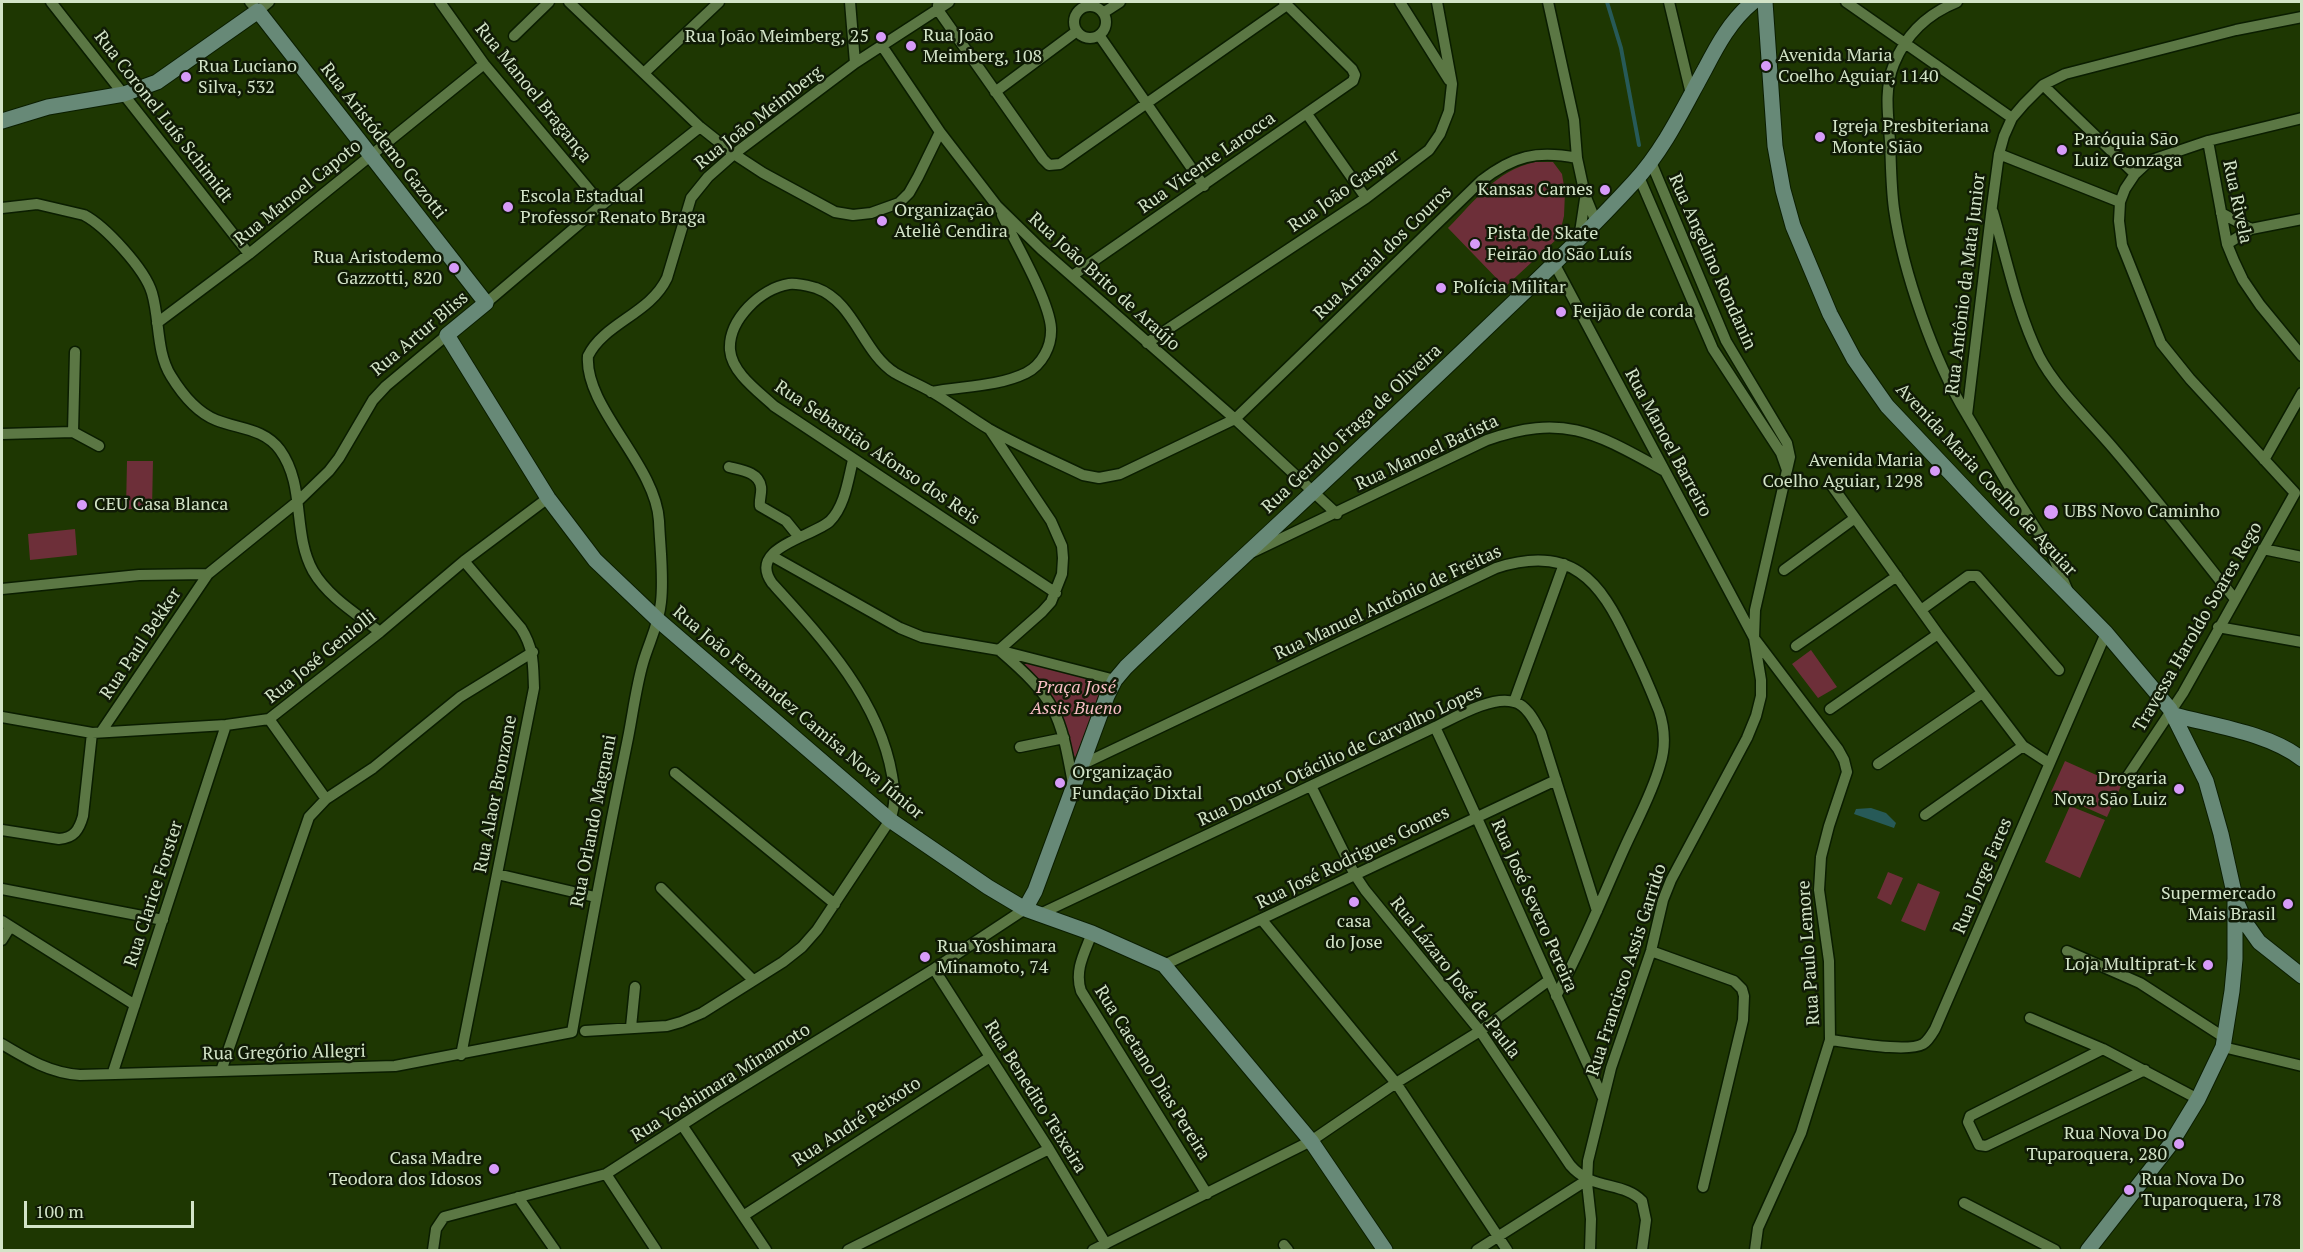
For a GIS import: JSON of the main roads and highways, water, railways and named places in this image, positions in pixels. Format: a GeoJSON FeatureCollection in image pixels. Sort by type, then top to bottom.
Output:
{"type":"FeatureCollection","features":[{"type":"Feature","properties":{"kind":"main road","name":"Rua Geraldo Fraga de Oliveira"},"geometry":{"type":"LineString","coordinates":[[1025,909],[1035,891],[1072,784],[1115,680],[1242,557],[1314,494],[1579,239],[1639,177],[1651,162],[1720,41],[1738,15],[1753,2]]}},
{"type":"Feature","properties":{"kind":"main road","name":"Avenida Maria Coelho de Aguiar"},"geometry":{"type":"LineString","coordinates":[[1765,2],[1775,146],[1783,190],[1793,226],[1830,314],[1854,359],[1887,406],[2106,633],[2172,712],[2206,781],[2235,897]]}},
{"type":"Feature","properties":{"kind":"main road"},"geometry":{"type":"LineString","coordinates":[[2,121],[48,107],[124,94],[156,82],[174,71],[259,5]]}},
{"type":"Feature","properties":{"kind":"main road","name":"Rua Aristódemo Gazotti"},"geometry":{"type":"LineString","coordinates":[[259,5],[370,156],[486,303]]}},
{"type":"Feature","properties":{"kind":"main road","name":"Rua Artur Bliss"},"geometry":{"type":"LineString","coordinates":[[447,335],[486,303]]}},
{"type":"Feature","properties":{"kind":"main road","name":"Rua João Fernandez Camisa Nova Júnior"},"geometry":{"type":"LineString","coordinates":[[447,335],[548,498],[595,560],[658,620],[890,820],[988,887],[1025,909],[1092,933],[1164,965],[1311,1141],[1385,1251]]}},
{"type":"Feature","properties":{"kind":"main road"},"geometry":{"type":"LineString","coordinates":[[2172,712],[2203,724],[2295,748],[2301,759]]}},
{"type":"Feature","properties":{"kind":"main road"},"geometry":{"type":"LineString","coordinates":[[2188,743],[2193,733],[2203,724]]}},
{"type":"Feature","properties":{"kind":"main road"},"geometry":{"type":"LineString","coordinates":[[2235,897],[2247,926],[2259,942],[2301,976]]}},
{"type":"Feature","properties":{"kind":"main road"},"geometry":{"type":"LineString","coordinates":[[2088,1251],[2170,1145],[2198,1099],[2224,1042],[2235,959],[2235,897]]}},
{"type":"Feature","properties":{"kind":"main road"},"geometry":{"type":"LineString","coordinates":[[2235,959],[2244,946],[2259,942]]}},
{"type":"Feature","properties":{"kind":"water"},"geometry":{"type":"Polygon","coordinates":[[[1871,808],[1886,813],[1896,823],[1894,828],[1854,814],[1856,809],[1871,808]]]}},
{"type":"Feature","properties":{"kind":"waterway"},"geometry":{"type":"LineString","coordinates":[[1607,2],[1621,48],[1639,145]]}},
{"type":"Feature","properties":{"kind":"place","name":"Rua João Meimberg, 25"},"geometry":{"type":"Point","coordinates":[881,37]}},
{"type":"Feature","properties":{"kind":"place","name":"Rua João Meimberg, 108"},"geometry":{"type":"Point","coordinates":[911,46]}},
{"type":"Feature","properties":{"kind":"place","name":"Avenida Maria Coelho Aguiar, 1140"},"geometry":{"type":"Point","coordinates":[1766,66]}},
{"type":"Feature","properties":{"kind":"place","name":"Rua Luciano Silva, 532"},"geometry":{"type":"Point","coordinates":[186,77]}},
{"type":"Feature","properties":{"kind":"place","name":"Igreja Presbiteriana Monte Sião"},"geometry":{"type":"Point","coordinates":[1820,137]}},
{"type":"Feature","properties":{"kind":"place","name":"Paróquia São Luiz Gonzaga"},"geometry":{"type":"Point","coordinates":[2062,150]}},
{"type":"Feature","properties":{"kind":"place","name":"Kansas Carnes"},"geometry":{"type":"Point","coordinates":[1605,190]}},
{"type":"Feature","properties":{"kind":"place","name":"Escola Estadual Professor Renato Braga"},"geometry":{"type":"Point","coordinates":[508,207]}},
{"type":"Feature","properties":{"kind":"place","name":"Organização Ateliê Cendira"},"geometry":{"type":"Point","coordinates":[882,221]}},
{"type":"Feature","properties":{"kind":"place","name":"Pista de Skate Feirão do São Luís"},"geometry":{"type":"Point","coordinates":[1475,244]}},
{"type":"Feature","properties":{"kind":"place","name":"Rua Aristodemo Gazzotti, 820"},"geometry":{"type":"Point","coordinates":[454,268]}},
{"type":"Feature","properties":{"kind":"place","name":"Polícia Militar"},"geometry":{"type":"Point","coordinates":[1441,288]}},
{"type":"Feature","properties":{"kind":"place","name":"Feijão de corda"},"geometry":{"type":"Point","coordinates":[1561,312]}},
{"type":"Feature","properties":{"kind":"place","name":"Avenida Maria Coelho Aguiar, 1298"},"geometry":{"type":"Point","coordinates":[1935,471]}},
{"type":"Feature","properties":{"kind":"place","name":"CEU Casa Blanca"},"geometry":{"type":"Point","coordinates":[82,505]}},
{"type":"Feature","properties":{"kind":"place","name":"UBS Novo Caminho"},"geometry":{"type":"Point","coordinates":[2051,512]}},
{"type":"Feature","properties":{"kind":"place","name":"Organização Fundação Dixtal"},"geometry":{"type":"Point","coordinates":[1060,783]}},
{"type":"Feature","properties":{"kind":"place","name":"Drogaria Nova São Luiz"},"geometry":{"type":"Point","coordinates":[2179,789]}},
{"type":"Feature","properties":{"kind":"place","name":"casa do Jose"},"geometry":{"type":"Point","coordinates":[1354,902]}},
{"type":"Feature","properties":{"kind":"place","name":"Supermercado Mais Brasil"},"geometry":{"type":"Point","coordinates":[2288,904]}},
{"type":"Feature","properties":{"kind":"place","name":"Rua Yoshimara Minamoto, 74"},"geometry":{"type":"Point","coordinates":[925,957]}},
{"type":"Feature","properties":{"kind":"place","name":"Loja Multiprat-k"},"geometry":{"type":"Point","coordinates":[2208,965]}},
{"type":"Feature","properties":{"kind":"place","name":"Rua Nova Do Tuparoquera, 280"},"geometry":{"type":"Point","coordinates":[2179,1144]}},
{"type":"Feature","properties":{"kind":"place","name":"Casa Madre Teodora dos Idosos"},"geometry":{"type":"Point","coordinates":[494,1169]}},
{"type":"Feature","properties":{"kind":"place","name":"Rua Nova Do Tuparoquera, 178"},"geometry":{"type":"Point","coordinates":[2129,1190]}},
{"type":"Feature","properties":{"kind":"park label","name":"Praça José Assis Bueno"},"geometry":{"type":"Point","coordinates":[1076,698]}}]}
